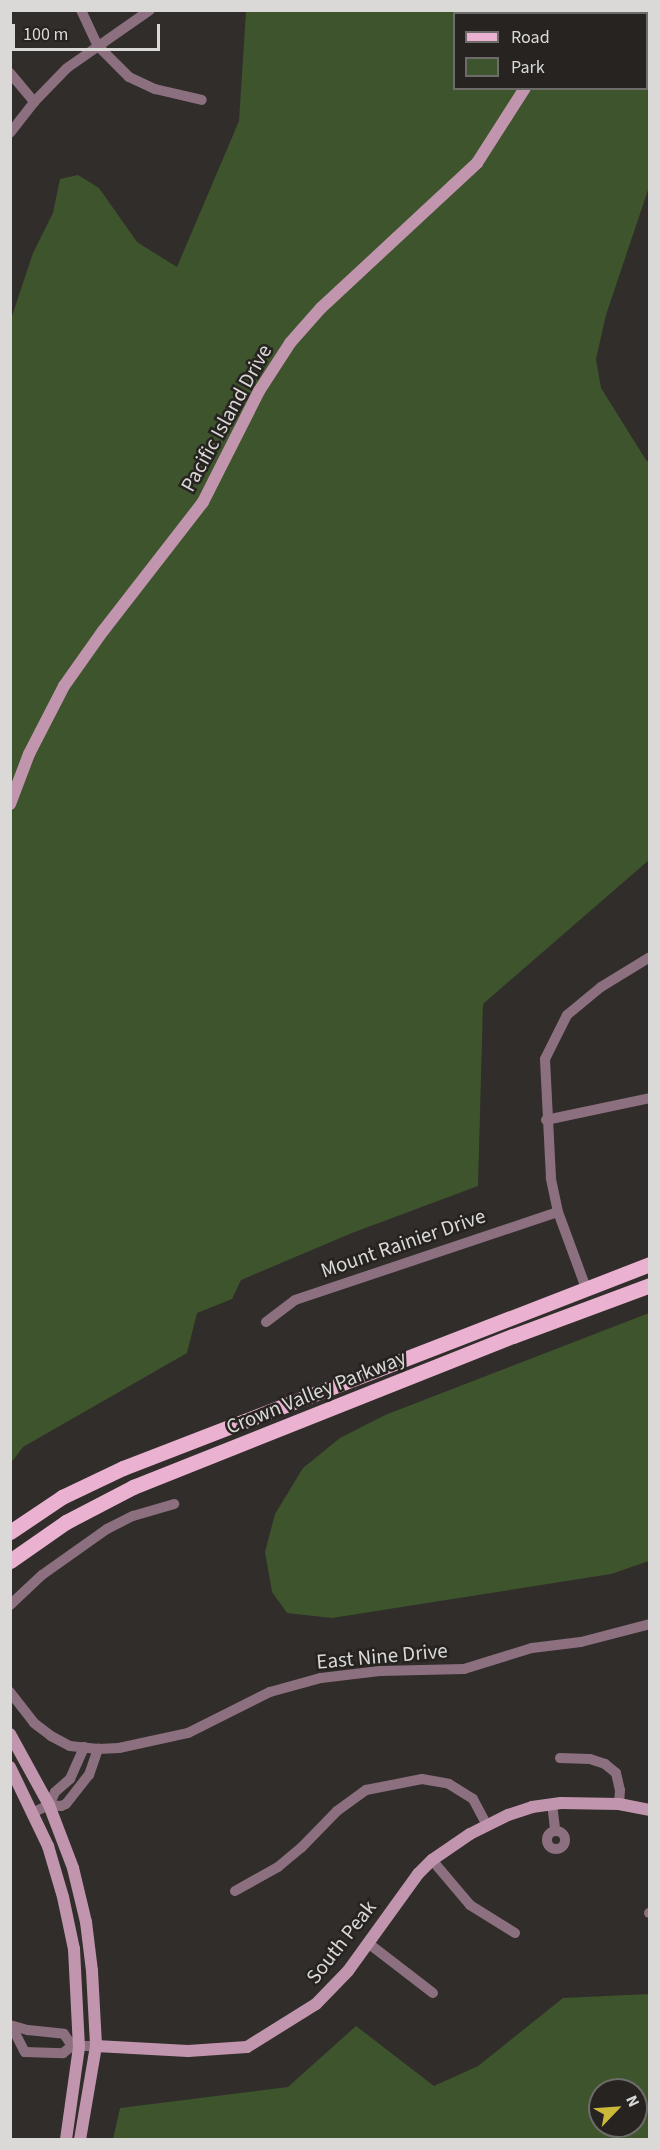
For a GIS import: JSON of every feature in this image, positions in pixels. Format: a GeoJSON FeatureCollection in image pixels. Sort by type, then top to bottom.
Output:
{"type":"FeatureCollection","features":[{"type":"Feature","properties":{"kind":"main road","name":"Pacific Island Drive"},"geometry":{"type":"LineString","coordinates":[[10,804],[29,754],[64,686],[103,631],[203,502],[259,392],[290,343],[321,308],[477,163],[524,90]]}},
{"type":"Feature","properties":{"kind":"main road","name":"Crown Valley Parkway"},"geometry":{"type":"LineString","coordinates":[[10,1532],[62,1497],[123,1468],[650,1264]]}},
{"type":"Feature","properties":{"kind":"main road"},"geometry":{"type":"LineString","coordinates":[[513,1336],[519,1325],[574,1306],[586,1288],[605,1292],[632,1282],[647,1286]]}},
{"type":"Feature","properties":{"kind":"main road","name":"Crown Valley Parkway"},"geometry":{"type":"LineString","coordinates":[[10,1561],[66,1522],[133,1487],[513,1336],[647,1286]]}},
{"type":"Feature","properties":{"kind":"main road"},"geometry":{"type":"LineString","coordinates":[[10,1734],[49,1805],[81,1895],[92,1971],[96,2046],[80,2139]]}},
{"type":"Feature","properties":{"kind":"main road"},"geometry":{"type":"LineString","coordinates":[[10,1767],[34,1812],[48,1846],[63,1897],[74,1949],[75,2046],[66,2139]]}},
{"type":"Feature","properties":{"kind":"main road","name":"South Peak"},"geometry":{"type":"LineString","coordinates":[[96,2046],[188,2051],[247,2047],[273,2033],[316,2004],[348,1971],[405,1890],[432,1860],[487,1825],[532,1807],[552,1804],[585,1802],[619,1804],[650,1810]]}},
{"type":"Feature","properties":{"kind":"street"},"geometry":{"type":"LineString","coordinates":[[81,10],[98,46],[129,77],[155,89],[201,100]]}},
{"type":"Feature","properties":{"kind":"street"},"geometry":{"type":"LineString","coordinates":[[10,133],[34,102],[67,68],[150,10]]}},
{"type":"Feature","properties":{"kind":"street"},"geometry":{"type":"LineString","coordinates":[[10,73],[34,102]]}},
{"type":"Feature","properties":{"kind":"street"},"geometry":{"type":"LineString","coordinates":[[586,1288],[558,1212],[551,1178],[544,1063],[562,1022],[601,987],[650,957]]}},
{"type":"Feature","properties":{"kind":"street"},"geometry":{"type":"LineString","coordinates":[[546,1120],[650,1098]]}},
{"type":"Feature","properties":{"kind":"street","name":"Mount Rainier Drive"},"geometry":{"type":"LineString","coordinates":[[266,1322],[295,1300],[558,1212]]}},
{"type":"Feature","properties":{"kind":"street"},"geometry":{"type":"LineString","coordinates":[[10,1605],[42,1575],[108,1529],[132,1516],[174,1504]]}},
{"type":"Feature","properties":{"kind":"street","name":"East Nine Drive"},"geometry":{"type":"LineString","coordinates":[[10,1692],[34,1723],[51,1736],[70,1746],[98,1749],[130,1746],[188,1733],[270,1692],[321,1678],[380,1671],[464,1669],[518,1651],[581,1642],[650,1624]]}},
{"type":"Feature","properties":{"kind":"street"},"geometry":{"type":"LineString","coordinates":[[49,1805],[56,1792],[70,1779],[84,1747]]}},
{"type":"Feature","properties":{"kind":"street"},"geometry":{"type":"LineString","coordinates":[[34,1812],[49,1805],[66,1804],[89,1775],[98,1749]]}},
{"type":"Feature","properties":{"kind":"street"},"geometry":{"type":"LineString","coordinates":[[560,1758],[590,1759],[605,1764],[616,1773],[620,1791],[619,1804]]}},
{"type":"Feature","properties":{"kind":"street"},"geometry":{"type":"LineString","coordinates":[[75,1769],[89,1775]]}},
{"type":"Feature","properties":{"kind":"street"},"geometry":{"type":"LineString","coordinates":[[235,1891],[278,1867],[301,1848],[337,1811],[366,1790],[422,1779],[449,1784],[474,1799],[487,1825]]}},
{"type":"Feature","properties":{"kind":"street"},"geometry":{"type":"LineString","coordinates":[[552,1804],[555,1830]]}},
{"type":"Feature","properties":{"kind":"street"},"geometry":{"type":"LineString","coordinates":[[432,1860],[470,1905],[515,1933]]}},
{"type":"Feature","properties":{"kind":"street"},"geometry":{"type":"LineString","coordinates":[[368,1942],[433,1993]]}},
{"type":"Feature","properties":{"kind":"street"},"geometry":{"type":"LineString","coordinates":[[11,2026],[64,2034],[75,2046]]}},
{"type":"Feature","properties":{"kind":"street"},"geometry":{"type":"LineString","coordinates":[[11,2026],[25,2052],[40,2053],[40,2032]]}},
{"type":"Feature","properties":{"kind":"street","name":"South Peak"},"geometry":{"type":"LineString","coordinates":[[40,2053],[63,2053],[75,2046],[96,2046]]}},
{"type":"Feature","properties":{"kind":"green space"},"geometry":{"type":"Polygon","coordinates":[[[246,11],[649,11],[649,187],[606,315],[596,359],[601,388],[649,462],[649,860],[483,1004],[478,1186],[352,1233],[241,1280],[232,1299],[197,1313],[187,1353],[23,1447],[11,1463],[10,322],[33,253],[53,213],[60,179],[78,175],[99,188],[137,242],[177,267],[239,121],[246,11]]]}},
{"type":"Feature","properties":{"kind":"green space"},"geometry":{"type":"Polygon","coordinates":[[[649,1313],[649,1561],[611,1574],[332,1618],[287,1613],[272,1592],[265,1552],[275,1514],[303,1468],[340,1438],[385,1415],[649,1313]]]}},
{"type":"Feature","properties":{"kind":"green space"},"geometry":{"type":"Polygon","coordinates":[[[649,1994],[649,2139],[113,2139],[120,2108],[288,2087],[356,2026],[434,2086],[478,2066],[563,1998],[649,1994]]]}}]}
